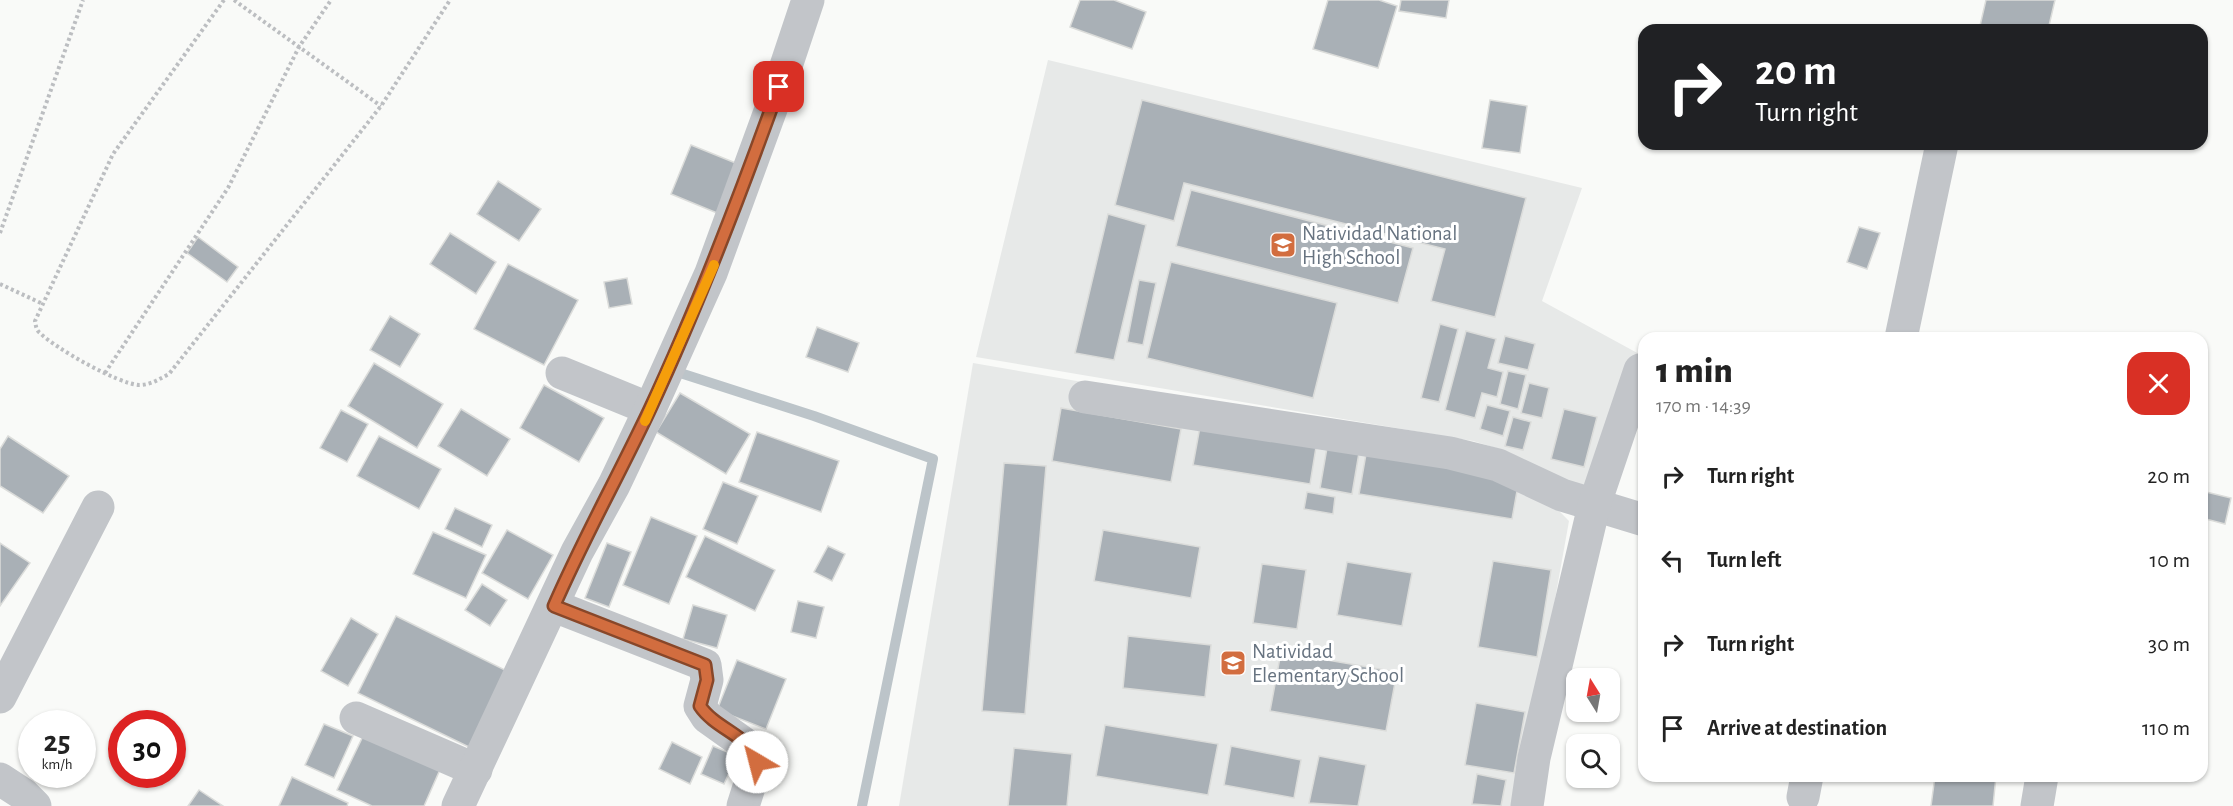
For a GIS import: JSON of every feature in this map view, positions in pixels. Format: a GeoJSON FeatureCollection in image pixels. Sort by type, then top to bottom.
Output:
{"type":"FeatureCollection","features":[{"type":"Feature","properties":{"kind":"street"},"geometry":{"type":"LineString","coordinates":[[458,806],[578,552],[614,485],[650,410],[711,273],[779,87],[808,0]]}},
{"type":"Feature","properties":{"kind":"street"},"geometry":{"type":"LineString","coordinates":[[1902,332],[1941,150]]}},
{"type":"Feature","properties":{"kind":"street"},"geometry":{"type":"LineString","coordinates":[[562,373],[650,410]]}},
{"type":"Feature","properties":{"kind":"street"},"geometry":{"type":"LineString","coordinates":[[1527,806],[1534,758],[1594,506],[1638,376]]}},
{"type":"Feature","properties":{"kind":"street"},"geometry":{"type":"LineString","coordinates":[[1085,397],[1450,453],[1498,465],[1562,495],[1638,517]]}},
{"type":"Feature","properties":{"kind":"street"},"geometry":{"type":"LineString","coordinates":[[0,697],[98,507]]}},
{"type":"Feature","properties":{"kind":"street"},"geometry":{"type":"LineString","coordinates":[[554,606],[705,665],[707,680],[700,706],[707,717],[756,752],[757,762],[743,806]]}},
{"type":"Feature","properties":{"kind":"street"},"geometry":{"type":"LineString","coordinates":[[356,718],[476,770]]}},
{"type":"Feature","properties":{"kind":"street"},"geometry":{"type":"LineString","coordinates":[[0,779],[23,794],[35,806]]}},
{"type":"Feature","properties":{"kind":"street"},"geometry":{"type":"LineString","coordinates":[[2037,806],[2041,782]]}},
{"type":"Feature","properties":{"kind":"path"},"geometry":{"type":"LineString","coordinates":[[0,233],[83,0]]}},
{"type":"Feature","properties":{"kind":"path"},"geometry":{"type":"LineString","coordinates":[[224,0],[113,154],[35,321],[40,333],[105,373],[140,385],[153,383],[169,374],[381,106],[450,0]]}},
{"type":"Feature","properties":{"kind":"path"},"geometry":{"type":"LineString","coordinates":[[234,0],[381,106]]}},
{"type":"Feature","properties":{"kind":"path"},"geometry":{"type":"LineString","coordinates":[[105,373],[228,188],[299,47],[331,0]]}},
{"type":"Feature","properties":{"kind":"path"},"geometry":{"type":"LineString","coordinates":[[0,284],[43,304]]}},
{"type":"Feature","properties":{"kind":"shaded area","name":"Natividad National High School"},"geometry":{"type":"Polygon","coordinates":[[[1048,60],[1582,188],[1542,301],[1638,353],[1638,364],[1594,499],[1509,452],[1473,441],[976,357],[1048,60]]]}},
{"type":"Feature","properties":{"kind":"shaded area","name":"Natividad Elementary School"},"geometry":{"type":"Polygon","coordinates":[[[973,363],[1504,455],[1569,521],[1518,806],[899,806],[973,363]]]}},
{"type":"Feature","properties":{"kind":"building"},"geometry":{"type":"Polygon","coordinates":[[[1080,0],[1114,0],[1146,12],[1132,49],[1070,27],[1080,0]]]}},
{"type":"Feature","properties":{"kind":"building"},"geometry":{"type":"Polygon","coordinates":[[[1328,0],[1379,0],[1397,6],[1378,68],[1313,49],[1328,0]]]}},
{"type":"Feature","properties":{"kind":"building"},"geometry":{"type":"Polygon","coordinates":[[[1401,0],[1449,0],[1446,18],[1399,11],[1401,0]]]}},
{"type":"Feature","properties":{"kind":"building"},"geometry":{"type":"Polygon","coordinates":[[[1986,0],[2055,0],[2049,24],[1980,24],[1986,0]]]}},
{"type":"Feature","properties":{"kind":"building"},"geometry":{"type":"Polygon","coordinates":[[[1142,100],[1526,198],[1495,317],[1431,301],[1445,249],[1184,183],[1174,221],[1115,205],[1142,100]]]}},
{"type":"Feature","properties":{"kind":"building"},"geometry":{"type":"Polygon","coordinates":[[[1490,100],[1527,106],[1520,153],[1482,148],[1490,100]]]}},
{"type":"Feature","properties":{"kind":"building"},"geometry":{"type":"Polygon","coordinates":[[[691,145],[738,164],[717,213],[671,194],[691,145]]]}},
{"type":"Feature","properties":{"kind":"building"},"geometry":{"type":"Polygon","coordinates":[[[498,181],[541,209],[519,241],[477,214],[498,181]]]}},
{"type":"Feature","properties":{"kind":"building"},"geometry":{"type":"Polygon","coordinates":[[[1191,190],[1413,248],[1398,303],[1176,246],[1191,190]]]}},
{"type":"Feature","properties":{"kind":"building"},"geometry":{"type":"Polygon","coordinates":[[[1108,214],[1146,225],[1114,360],[1075,353],[1108,214]]]}},
{"type":"Feature","properties":{"kind":"building"},"geometry":{"type":"Polygon","coordinates":[[[1859,227],[1880,233],[1867,269],[1847,262],[1859,227]]]}},
{"type":"Feature","properties":{"kind":"building"},"geometry":{"type":"Polygon","coordinates":[[[450,233],[496,262],[476,294],[430,264],[450,233]]]}},
{"type":"Feature","properties":{"kind":"building"},"geometry":{"type":"Polygon","coordinates":[[[198,237],[238,267],[227,282],[187,253],[198,237]]]}},
{"type":"Feature","properties":{"kind":"building"},"geometry":{"type":"Polygon","coordinates":[[[1171,262],[1337,303],[1313,398],[1147,358],[1171,262]]]}},
{"type":"Feature","properties":{"kind":"building"},"geometry":{"type":"Polygon","coordinates":[[[508,264],[578,300],[544,365],[474,329],[508,264]]]}},
{"type":"Feature","properties":{"kind":"building"},"geometry":{"type":"Polygon","coordinates":[[[627,278],[632,304],[609,308],[604,282],[627,278]]]}},
{"type":"Feature","properties":{"kind":"building"},"geometry":{"type":"Polygon","coordinates":[[[1139,280],[1156,283],[1143,345],[1127,342],[1139,280]]]}},
{"type":"Feature","properties":{"kind":"building"},"geometry":{"type":"Polygon","coordinates":[[[390,316],[420,334],[400,367],[370,350],[390,316]]]}},
{"type":"Feature","properties":{"kind":"building"},"geometry":{"type":"Polygon","coordinates":[[[1440,324],[1458,329],[1439,402],[1421,398],[1440,324]]]}},
{"type":"Feature","properties":{"kind":"building"},"geometry":{"type":"Polygon","coordinates":[[[817,327],[859,343],[848,372],[806,357],[817,327]]]}},
{"type":"Feature","properties":{"kind":"building"},"geometry":{"type":"Polygon","coordinates":[[[1466,331],[1496,339],[1488,368],[1503,372],[1497,397],[1482,393],[1475,418],[1445,410],[1466,331]]]}},
{"type":"Feature","properties":{"kind":"building"},"geometry":{"type":"Polygon","coordinates":[[[1505,336],[1535,344],[1528,370],[1498,363],[1505,336]]]}},
{"type":"Feature","properties":{"kind":"building"},"geometry":{"type":"Polygon","coordinates":[[[374,363],[443,404],[417,448],[348,406],[374,363]]]}},
{"type":"Feature","properties":{"kind":"building"},"geometry":{"type":"Polygon","coordinates":[[[1508,371],[1526,375],[1518,409],[1500,404],[1508,371]]]}},
{"type":"Feature","properties":{"kind":"building"},"geometry":{"type":"Polygon","coordinates":[[[1529,383],[1549,388],[1542,418],[1521,413],[1529,383]]]}},
{"type":"Feature","properties":{"kind":"building"},"geometry":{"type":"Polygon","coordinates":[[[544,385],[604,418],[579,462],[520,428],[544,385]]]}},
{"type":"Feature","properties":{"kind":"building"},"geometry":{"type":"Polygon","coordinates":[[[680,393],[750,434],[726,474],[656,432],[680,393]]]}},
{"type":"Feature","properties":{"kind":"building"},"geometry":{"type":"Polygon","coordinates":[[[1487,405],[1510,411],[1503,436],[1480,429],[1487,405]]]}},
{"type":"Feature","properties":{"kind":"building"},"geometry":{"type":"Polygon","coordinates":[[[1061,408],[1181,429],[1171,482],[1052,461],[1061,408]]]}},
{"type":"Feature","properties":{"kind":"building"},"geometry":{"type":"Polygon","coordinates":[[[461,409],[510,439],[487,476],[438,446],[461,409]]]}},
{"type":"Feature","properties":{"kind":"building"},"geometry":{"type":"Polygon","coordinates":[[[1564,409],[1597,417],[1584,467],[1551,459],[1564,409]]]}},
{"type":"Feature","properties":{"kind":"building"},"geometry":{"type":"Polygon","coordinates":[[[341,410],[368,424],[347,462],[320,448],[341,410]]]}},
{"type":"Feature","properties":{"kind":"building"},"geometry":{"type":"Polygon","coordinates":[[[1513,417],[1531,422],[1523,450],[1505,446],[1513,417]]]}},
{"type":"Feature","properties":{"kind":"building"},"geometry":{"type":"Polygon","coordinates":[[[1201,421],[1317,441],[1310,484],[1193,465],[1201,421]]]}},
{"type":"Feature","properties":{"kind":"building"},"geometry":{"type":"Polygon","coordinates":[[[757,432],[839,461],[821,512],[739,482],[757,432]]]}},
{"type":"Feature","properties":{"kind":"building"},"geometry":{"type":"Polygon","coordinates":[[[8,436],[69,476],[43,513],[0,486],[0,449],[8,436]]]}},
{"type":"Feature","properties":{"kind":"building"},"geometry":{"type":"Polygon","coordinates":[[[379,436],[441,469],[419,509],[357,476],[379,436]]]}},
{"type":"Feature","properties":{"kind":"building"},"geometry":{"type":"Polygon","coordinates":[[[1328,442],[1360,447],[1352,494],[1320,488],[1328,442]]]}},
{"type":"Feature","properties":{"kind":"building"},"geometry":{"type":"Polygon","coordinates":[[[1366,454],[1519,480],[1512,519],[1359,494],[1366,454]]]}},
{"type":"Feature","properties":{"kind":"building"},"geometry":{"type":"Polygon","coordinates":[[[1004,463],[1046,466],[1025,714],[982,711],[1004,463]]]}},
{"type":"Feature","properties":{"kind":"building"},"geometry":{"type":"Polygon","coordinates":[[[723,482],[758,496],[737,544],[703,529],[723,482]]]}},
{"type":"Feature","properties":{"kind":"building"},"geometry":{"type":"Polygon","coordinates":[[[1307,492],[1335,497],[1333,514],[1304,509],[1307,492]]]}},
{"type":"Feature","properties":{"kind":"building"},"geometry":{"type":"Polygon","coordinates":[[[2208,492],[2231,498],[2225,524],[2208,520],[2208,492]]]}},
{"type":"Feature","properties":{"kind":"building"},"geometry":{"type":"Polygon","coordinates":[[[455,508],[492,525],[482,547],[445,529],[455,508]]]}},
{"type":"Feature","properties":{"kind":"building"},"geometry":{"type":"Polygon","coordinates":[[[651,517],[697,536],[669,604],[623,585],[651,517]]]}},
{"type":"Feature","properties":{"kind":"building"},"geometry":{"type":"Polygon","coordinates":[[[507,530],[553,555],[528,599],[482,573],[507,530]]]}},
{"type":"Feature","properties":{"kind":"building"},"geometry":{"type":"Polygon","coordinates":[[[1103,530],[1200,547],[1191,598],[1094,581],[1103,530]]]}},
{"type":"Feature","properties":{"kind":"building"},"geometry":{"type":"Polygon","coordinates":[[[433,532],[486,555],[466,598],[413,574],[433,532]]]}},
{"type":"Feature","properties":{"kind":"building"},"geometry":{"type":"Polygon","coordinates":[[[705,536],[775,570],[755,611],[686,577],[705,536]]]}},
{"type":"Feature","properties":{"kind":"building"},"geometry":{"type":"Polygon","coordinates":[[[0,543],[30,563],[0,606],[0,543]]]}},
{"type":"Feature","properties":{"kind":"building"},"geometry":{"type":"Polygon","coordinates":[[[607,543],[631,552],[609,607],[585,598],[607,543]]]}},
{"type":"Feature","properties":{"kind":"building"},"geometry":{"type":"Polygon","coordinates":[[[828,546],[845,554],[832,581],[814,572],[828,546]]]}},
{"type":"Feature","properties":{"kind":"building"},"geometry":{"type":"Polygon","coordinates":[[[1493,561],[1551,570],[1537,657],[1478,647],[1493,561]]]}},
{"type":"Feature","properties":{"kind":"building"},"geometry":{"type":"Polygon","coordinates":[[[1347,562],[1412,573],[1402,626],[1337,615],[1347,562]]]}},
{"type":"Feature","properties":{"kind":"building"},"geometry":{"type":"Polygon","coordinates":[[[1262,564],[1306,570],[1297,629],[1253,623],[1262,564]]]}},
{"type":"Feature","properties":{"kind":"building"},"geometry":{"type":"Polygon","coordinates":[[[482,584],[507,600],[490,626],[465,610],[482,584]]]}},
{"type":"Feature","properties":{"kind":"building"},"geometry":{"type":"Polygon","coordinates":[[[798,601],[824,607],[816,638],[791,632],[798,601]]]}},
{"type":"Feature","properties":{"kind":"building"},"geometry":{"type":"Polygon","coordinates":[[[693,605],[727,615],[717,648],[683,639],[693,605]]]}},
{"type":"Feature","properties":{"kind":"building"},"geometry":{"type":"Polygon","coordinates":[[[396,616],[509,672],[471,748],[358,693],[396,616]]]}},
{"type":"Feature","properties":{"kind":"building"},"geometry":{"type":"Polygon","coordinates":[[[351,618],[378,634],[348,686],[321,671],[351,618]]]}},
{"type":"Feature","properties":{"kind":"building"},"geometry":{"type":"Polygon","coordinates":[[[1128,636],[1211,645],[1205,697],[1123,688],[1128,636]]]}},
{"type":"Feature","properties":{"kind":"building"},"geometry":{"type":"Polygon","coordinates":[[[1281,652],[1397,672],[1386,731],[1270,711],[1281,652]]]}},
{"type":"Feature","properties":{"kind":"building"},"geometry":{"type":"Polygon","coordinates":[[[737,660],[786,679],[766,729],[717,710],[737,660]]]}},
{"type":"Feature","properties":{"kind":"building"},"geometry":{"type":"Polygon","coordinates":[[[1476,703],[1525,712],[1514,773],[1465,765],[1476,703]]]}},
{"type":"Feature","properties":{"kind":"building"},"geometry":{"type":"Polygon","coordinates":[[[324,724],[353,736],[334,778],[305,765],[324,724]]]}},
{"type":"Feature","properties":{"kind":"building"},"geometry":{"type":"Polygon","coordinates":[[[1105,725],[1218,744],[1208,795],[1096,776],[1105,725]]]}},
{"type":"Feature","properties":{"kind":"building"},"geometry":{"type":"Polygon","coordinates":[[[366,730],[442,765],[424,806],[372,806],[337,790],[366,730]]]}},
{"type":"Feature","properties":{"kind":"building"},"geometry":{"type":"Polygon","coordinates":[[[672,742],[702,757],[690,784],[659,769],[672,742]]]}},
{"type":"Feature","properties":{"kind":"building"},"geometry":{"type":"Polygon","coordinates":[[[713,746],[737,756],[724,784],[701,774],[713,746]]]}},
{"type":"Feature","properties":{"kind":"building"},"geometry":{"type":"Polygon","coordinates":[[[1231,746],[1301,760],[1294,798],[1224,785],[1231,746]]]}},
{"type":"Feature","properties":{"kind":"building"},"geometry":{"type":"Polygon","coordinates":[[[1014,748],[1072,754],[1067,806],[1008,806],[1014,748]]]}},
{"type":"Feature","properties":{"kind":"building"},"geometry":{"type":"Polygon","coordinates":[[[1319,756],[1366,765],[1358,806],[1309,803],[1319,756]]]}},
{"type":"Feature","properties":{"kind":"building"},"geometry":{"type":"Polygon","coordinates":[[[1477,774],[1506,780],[1501,806],[1472,804],[1477,774]]]}},
{"type":"Feature","properties":{"kind":"building"},"geometry":{"type":"Polygon","coordinates":[[[292,777],[348,803],[347,806],[279,806],[292,777]]]}},
{"type":"Feature","properties":{"kind":"building"},"geometry":{"type":"Polygon","coordinates":[[[1934,782],[1995,782],[1993,806],[1931,806],[1934,782]]]}},
{"type":"Feature","properties":{"kind":"building"},"geometry":{"type":"Polygon","coordinates":[[[199,790],[223,806],[188,806],[199,790]]]}},
{"type":"Feature","properties":{"kind":"waterway"},"geometry":{"type":"LineString","coordinates":[[674,371],[814,416],[933,459],[862,806]]}},
{"type":"Feature","properties":{"kind":"slow traffic"},"geometry":{"type":"LineString","coordinates":[[645,421],[714,265]]}},
{"type":"Feature","properties":{"kind":"place","name":"Natividad National High School"},"geometry":{"type":"Point","coordinates":[1283,245]}},
{"type":"Feature","properties":{"kind":"place","name":"Natividad Elementary School"},"geometry":{"type":"Point","coordinates":[1233,663]}},
{"type":"Feature","properties":{"kind":"route"},"geometry":{"type":"LineString","coordinates":[[757,762],[756,752],[751,747],[707,717],[700,706],[707,680],[705,665],[554,606],[578,552],[614,485],[650,410],[711,273],[779,87]]}}]}
